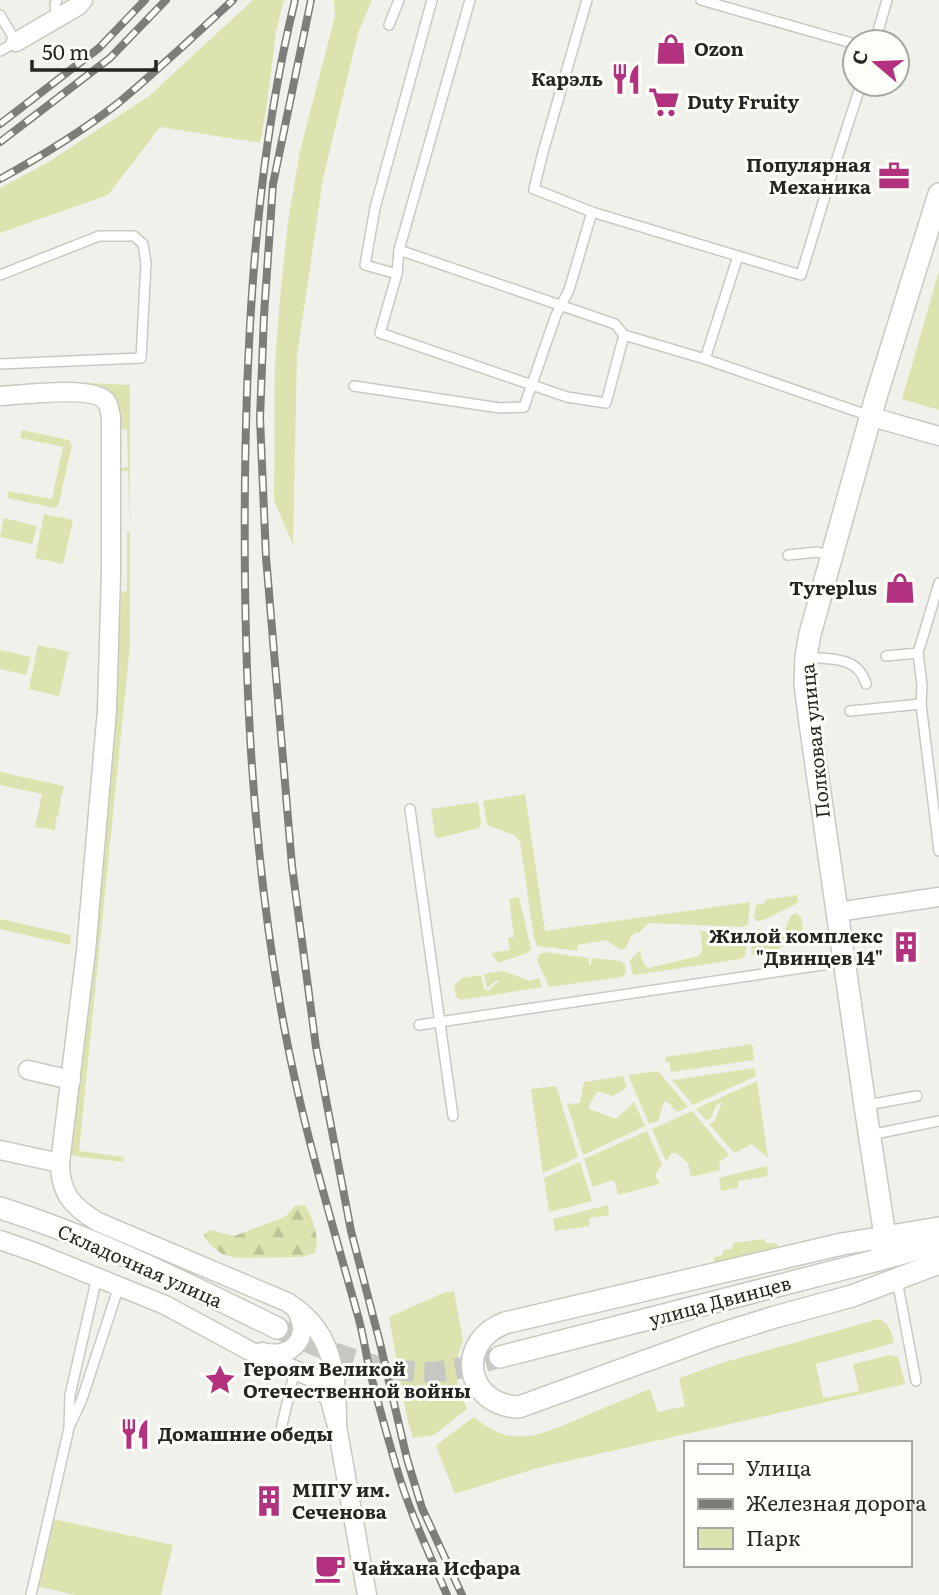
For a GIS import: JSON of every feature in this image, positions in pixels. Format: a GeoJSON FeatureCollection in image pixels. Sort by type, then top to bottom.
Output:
{"type":"FeatureCollection","features":[{"type":"Feature","properties":{"kind":"street"},"geometry":{"type":"LineString","coordinates":[[8,46],[78,6],[83,0]]}},
{"type":"Feature","properties":{"kind":"street","name":"Полковая улица"},"geometry":{"type":"LineString","coordinates":[[878,1260],[885,1236],[807,697],[806,656],[831,556],[880,384],[939,194]]}},
{"type":"Feature","properties":{"kind":"street"},"geometry":{"type":"LineString","coordinates":[[0,396],[78,392],[95,394],[107,402],[111,417],[111,574],[107,710],[86,951],[60,1165],[62,1184],[68,1197],[84,1214],[99,1222],[293,1305],[306,1314],[325,1340],[332,1360],[337,1396],[337,1426]]}},
{"type":"Feature","properties":{"kind":"street"},"geometry":{"type":"LineString","coordinates":[[872,416],[939,436]]}},
{"type":"Feature","properties":{"kind":"street"},"geometry":{"type":"LineString","coordinates":[[837,912],[939,897]]}},
{"type":"Feature","properties":{"kind":"street"},"geometry":{"type":"LineString","coordinates":[[28,1070],[71,1080]]}},
{"type":"Feature","properties":{"kind":"street"},"geometry":{"type":"LineString","coordinates":[[0,1150],[60,1165]]}},
{"type":"Feature","properties":{"kind":"street","name":"Складочная улица"},"geometry":{"type":"LineString","coordinates":[[0,1208],[123,1256],[277,1328]]}},
{"type":"Feature","properties":{"kind":"street"},"geometry":{"type":"LineString","coordinates":[[939,1228],[842,1244],[505,1323],[487,1333],[480,1341],[472,1361],[473,1371],[481,1391],[489,1398],[498,1403],[519,1407],[714,1336],[852,1296],[939,1264]]}},
{"type":"Feature","properties":{"kind":"street"},"geometry":{"type":"LineString","coordinates":[[0,1240],[165,1305],[250,1352],[316,1378],[330,1400],[337,1426],[367,1595]]}},
{"type":"Feature","properties":{"kind":"street","name":"улица Двинцев"},"geometry":{"type":"LineString","coordinates":[[500,1357],[939,1243]]}},
{"type":"Feature","properties":{"kind":"street"},"geometry":{"type":"LineString","coordinates":[[238,1345],[266,1354],[288,1352],[297,1345],[301,1337],[301,1317],[293,1305]]}},
{"type":"Feature","properties":{"kind":"lane"},"geometry":{"type":"LineString","coordinates":[[56,19],[57,0]]}},
{"type":"Feature","properties":{"kind":"lane"},"geometry":{"type":"LineString","coordinates":[[389,25],[399,0]]}},
{"type":"Feature","properties":{"kind":"lane"},"geometry":{"type":"LineString","coordinates":[[397,274],[365,265],[375,208],[432,0]]}},
{"type":"Feature","properties":{"kind":"lane"},"geometry":{"type":"LineString","coordinates":[[470,0],[399,250],[397,274],[380,333],[567,397],[606,402],[624,335]]}},
{"type":"Feature","properties":{"kind":"lane"},"geometry":{"type":"LineString","coordinates":[[587,0],[534,189],[593,212],[801,275],[856,98]]}},
{"type":"Feature","properties":{"kind":"lane"},"geometry":{"type":"LineString","coordinates":[[701,0],[841,40]]}},
{"type":"Feature","properties":{"kind":"lane"},"geometry":{"type":"LineString","coordinates":[[879,28],[887,0]]}},
{"type":"Feature","properties":{"kind":"lane"},"geometry":{"type":"LineString","coordinates":[[0,15],[8,46]]}},
{"type":"Feature","properties":{"kind":"lane"},"geometry":{"type":"LineString","coordinates":[[354,386],[500,408],[524,407],[556,315],[569,290],[593,212]]}},
{"type":"Feature","properties":{"kind":"lane"},"geometry":{"type":"LineString","coordinates":[[0,275],[99,236],[135,236],[143,244],[146,263],[141,358],[0,364]]}},
{"type":"Feature","properties":{"kind":"lane"},"geometry":{"type":"LineString","coordinates":[[399,250],[615,324],[624,335],[705,359],[872,416]]}},
{"type":"Feature","properties":{"kind":"lane"},"geometry":{"type":"LineString","coordinates":[[705,359],[738,256]]}},
{"type":"Feature","properties":{"kind":"lane"},"geometry":{"type":"LineString","coordinates":[[788,555],[817,552],[831,556]]}},
{"type":"Feature","properties":{"kind":"lane"},"geometry":{"type":"LineString","coordinates":[[939,583],[918,653],[922,685],[921,704],[939,850]]}},
{"type":"Feature","properties":{"kind":"lane"},"geometry":{"type":"LineString","coordinates":[[886,656],[918,653]]}},
{"type":"Feature","properties":{"kind":"lane"},"geometry":{"type":"LineString","coordinates":[[806,656],[848,662],[859,669],[866,684]]}},
{"type":"Feature","properties":{"kind":"lane"},"geometry":{"type":"LineString","coordinates":[[850,710],[921,704]]}},
{"type":"Feature","properties":{"kind":"lane"},"geometry":{"type":"LineString","coordinates":[[410,809],[453,1116]]}},
{"type":"Feature","properties":{"kind":"lane"},"geometry":{"type":"LineString","coordinates":[[419,1025],[845,962]]}},
{"type":"Feature","properties":{"kind":"lane"},"geometry":{"type":"LineString","coordinates":[[865,1106],[917,1096]]}},
{"type":"Feature","properties":{"kind":"lane"},"geometry":{"type":"LineString","coordinates":[[870,1135],[939,1121]]}},
{"type":"Feature","properties":{"kind":"lane"},"geometry":{"type":"LineString","coordinates":[[31,1595],[69,1428],[70,1395],[97,1277]]}},
{"type":"Feature","properties":{"kind":"lane"},"geometry":{"type":"LineString","coordinates":[[897,1278],[916,1381]]}},
{"type":"Feature","properties":{"kind":"lane"},"geometry":{"type":"LineString","coordinates":[[69,1428],[82,1399],[119,1286]]}},
{"type":"Feature","properties":{"kind":"lane"},"geometry":{"type":"LineString","coordinates":[[280,1433],[295,1370]]}},
{"type":"Feature","properties":{"kind":"green space"},"geometry":{"type":"Polygon","coordinates":[[[253,0],[284,0],[276,31],[260,143],[160,127],[108,195],[0,233],[0,188],[47,163],[149,96],[253,0]]]}},
{"type":"Feature","properties":{"kind":"green space"},"geometry":{"type":"Polygon","coordinates":[[[334,0],[372,0],[358,33],[323,179],[297,356],[293,545],[274,500],[275,364],[288,222],[300,151],[335,16],[334,0]]]}},
{"type":"Feature","properties":{"kind":"green space"},"geometry":{"type":"Polygon","coordinates":[[[939,271],[939,410],[902,399],[939,271]]]}},
{"type":"Feature","properties":{"kind":"green space"},"geometry":{"type":"Polygon","coordinates":[[[0,385],[130,385],[130,531],[128,471],[121,471],[121,468],[128,467],[127,429],[119,429],[110,397],[0,389],[0,385]]]}},
{"type":"Feature","properties":{"kind":"green space"},"geometry":{"type":"Polygon","coordinates":[[[22,430],[69,440],[72,445],[58,506],[54,508],[7,498],[8,491],[52,499],[63,447],[20,438],[22,430]]]}},
{"type":"Feature","properties":{"kind":"green space"},"geometry":{"type":"Polygon","coordinates":[[[44,514],[73,520],[63,564],[35,558],[44,514]]]}},
{"type":"Feature","properties":{"kind":"green space"},"geometry":{"type":"Polygon","coordinates":[[[4,518],[37,526],[32,544],[0,537],[4,518]]]}},
{"type":"Feature","properties":{"kind":"green space"},"geometry":{"type":"Polygon","coordinates":[[[130,531],[130,645],[79,1151],[124,1157],[123,1162],[73,1156],[70,1152],[103,861],[121,592],[127,591],[127,532],[130,531]]]}},
{"type":"Feature","properties":{"kind":"green space"},"geometry":{"type":"Polygon","coordinates":[[[38,645],[69,652],[59,696],[29,689],[38,645]]]}},
{"type":"Feature","properties":{"kind":"green space"},"geometry":{"type":"Polygon","coordinates":[[[0,650],[31,657],[26,675],[0,669],[0,650]]]}},
{"type":"Feature","properties":{"kind":"green space"},"geometry":{"type":"Polygon","coordinates":[[[0,772],[64,786],[55,830],[35,827],[42,794],[0,785],[0,772]]]}},
{"type":"Feature","properties":{"kind":"green space"},"geometry":{"type":"Polygon","coordinates":[[[525,794],[545,931],[750,902],[748,924],[743,927],[648,923],[639,933],[631,936],[626,948],[621,950],[606,940],[578,945],[579,951],[537,946],[520,841],[514,835],[487,825],[483,801],[525,794]]]}},
{"type":"Feature","properties":{"kind":"green space"},"geometry":{"type":"Polygon","coordinates":[[[478,802],[481,823],[479,828],[439,838],[435,836],[431,809],[478,802]]]}},
{"type":"Feature","properties":{"kind":"green space"},"geometry":{"type":"Polygon","coordinates":[[[797,895],[798,901],[794,905],[761,921],[754,918],[756,905],[765,903],[765,900],[797,895]]]}},
{"type":"Feature","properties":{"kind":"green space"},"geometry":{"type":"Polygon","coordinates":[[[519,897],[531,949],[527,953],[498,963],[491,953],[510,950],[508,938],[514,937],[509,899],[519,897]]]}},
{"type":"Feature","properties":{"kind":"green space"},"geometry":{"type":"Polygon","coordinates":[[[795,913],[801,917],[805,941],[784,945],[772,955],[757,957],[752,954],[754,931],[758,929],[773,944],[780,943],[790,917],[795,913]]]}},
{"type":"Feature","properties":{"kind":"green space"},"geometry":{"type":"Polygon","coordinates":[[[0,919],[71,935],[70,945],[0,929],[0,919]]]}},
{"type":"Feature","properties":{"kind":"green space"},"geometry":{"type":"Polygon","coordinates":[[[701,931],[746,933],[748,937],[745,956],[740,959],[635,975],[632,973],[630,960],[641,949],[642,959],[648,968],[699,956],[702,952],[701,931]]]}},
{"type":"Feature","properties":{"kind":"green space"},"geometry":{"type":"Polygon","coordinates":[[[545,952],[589,958],[589,965],[592,958],[621,961],[625,965],[626,973],[622,977],[549,987],[537,960],[540,954],[545,952]]]}},
{"type":"Feature","properties":{"kind":"green space"},"geometry":{"type":"Polygon","coordinates":[[[503,971],[530,981],[539,978],[542,987],[461,1000],[456,997],[454,986],[462,978],[481,975],[484,989],[488,991],[499,981],[487,988],[484,974],[503,971]]]}},
{"type":"Feature","properties":{"kind":"green space"},"geometry":{"type":"Polygon","coordinates":[[[752,1044],[754,1060],[671,1072],[665,1057],[752,1044]]]}},
{"type":"Feature","properties":{"kind":"green space"},"geometry":{"type":"Polygon","coordinates":[[[755,1068],[756,1076],[693,1105],[672,1080],[755,1068]]]}},
{"type":"Feature","properties":{"kind":"green space"},"geometry":{"type":"Polygon","coordinates":[[[658,1071],[688,1107],[677,1112],[668,1102],[664,1102],[658,1121],[649,1124],[628,1075],[658,1071]]]}},
{"type":"Feature","properties":{"kind":"green space"},"geometry":{"type":"Polygon","coordinates":[[[623,1076],[627,1087],[613,1096],[597,1092],[589,1109],[616,1119],[634,1102],[645,1126],[583,1155],[567,1104],[580,1103],[584,1082],[623,1076]]]}},
{"type":"Feature","properties":{"kind":"green space"},"geometry":{"type":"Polygon","coordinates":[[[757,1081],[768,1158],[752,1144],[734,1153],[709,1124],[715,1121],[722,1102],[716,1105],[711,1118],[706,1120],[696,1109],[757,1081]]]}},
{"type":"Feature","properties":{"kind":"green space"},"geometry":{"type":"Polygon","coordinates":[[[556,1086],[578,1157],[543,1173],[531,1089],[556,1086]]]}},
{"type":"Feature","properties":{"kind":"green space"},"geometry":{"type":"Polygon","coordinates":[[[692,1111],[729,1155],[719,1162],[720,1170],[691,1177],[688,1163],[676,1153],[672,1153],[666,1161],[652,1129],[692,1111]]]}},
{"type":"Feature","properties":{"kind":"green space"},"geometry":{"type":"Polygon","coordinates":[[[647,1131],[662,1165],[655,1175],[660,1184],[618,1195],[612,1180],[593,1187],[584,1159],[647,1131]]]}},
{"type":"Feature","properties":{"kind":"green space"},"geometry":{"type":"Polygon","coordinates":[[[580,1162],[592,1201],[549,1212],[544,1178],[580,1162]]]}},
{"type":"Feature","properties":{"kind":"green space"},"geometry":{"type":"Polygon","coordinates":[[[767,1166],[768,1176],[738,1181],[738,1188],[721,1191],[719,1178],[767,1166]]]}},
{"type":"Feature","properties":{"kind":"green space"},"geometry":{"type":"Polygon","coordinates":[[[305,1205],[315,1228],[315,1253],[301,1257],[236,1258],[222,1254],[206,1240],[204,1234],[210,1230],[234,1236],[280,1219],[295,1206],[305,1205]]]}},
{"type":"Feature","properties":{"kind":"green space"},"geometry":{"type":"Polygon","coordinates":[[[608,1205],[609,1215],[589,1218],[590,1226],[555,1231],[553,1219],[608,1205]]]}},
{"type":"Feature","properties":{"kind":"green space"},"geometry":{"type":"Polygon","coordinates":[[[764,1239],[766,1243],[775,1243],[781,1248],[714,1263],[714,1257],[721,1256],[724,1250],[732,1249],[733,1243],[764,1239]]]}},
{"type":"Feature","properties":{"kind":"green space"},"geometry":{"type":"Polygon","coordinates":[[[454,1291],[463,1340],[456,1373],[467,1409],[434,1435],[413,1438],[389,1317],[443,1293],[454,1291]]]}},
{"type":"Feature","properties":{"kind":"green space"},"geometry":{"type":"Polygon","coordinates":[[[879,1319],[888,1325],[894,1343],[816,1364],[823,1398],[859,1391],[853,1364],[890,1355],[898,1357],[905,1384],[537,1468],[455,1494],[436,1446],[474,1417],[502,1434],[528,1436],[555,1429],[650,1389],[658,1412],[685,1406],[679,1378],[725,1362],[879,1319]]]}},
{"type":"Feature","properties":{"kind":"green space"},"geometry":{"type":"Polygon","coordinates":[[[53,1519],[173,1545],[161,1595],[75,1595],[37,1586],[53,1519]]]}},
{"type":"Feature","properties":{"kind":"tunnel"},"geometry":{"type":"LineString","coordinates":[[277,1328],[352,1359],[391,1369],[432,1372],[466,1367],[500,1357]]}},
{"type":"Feature","properties":{"kind":"railway"},"geometry":{"type":"LineString","coordinates":[[0,124],[99,48],[145,0]]}},
{"type":"Feature","properties":{"kind":"railway"},"geometry":{"type":"LineString","coordinates":[[0,142],[110,58],[166,0]]}},
{"type":"Feature","properties":{"kind":"railway"},"geometry":{"type":"LineString","coordinates":[[0,179],[60,144],[117,104],[233,0]]}},
{"type":"Feature","properties":{"kind":"railway"},"geometry":{"type":"LineString","coordinates":[[295,0],[271,118],[263,178],[248,358],[245,613],[251,747],[262,882],[289,1053],[326,1204],[401,1483],[447,1595]]}},
{"type":"Feature","properties":{"kind":"railway"},"geometry":{"type":"LineString","coordinates":[[311,0],[273,184],[260,418],[266,557],[292,866],[316,1047],[351,1231],[407,1459],[422,1508],[462,1595]]}},
{"type":"Feature","properties":{"kind":"place","name":"Ozon"},"geometry":{"type":"Point","coordinates":[671,49]}},
{"type":"Feature","properties":{"kind":"place","name":"Карэль"},"geometry":{"type":"Point","coordinates":[626,79]}},
{"type":"Feature","properties":{"kind":"place","name":"Duty Fruity"},"geometry":{"type":"Point","coordinates":[664,102]}},
{"type":"Feature","properties":{"kind":"place","name":"Популярная Механика"},"geometry":{"type":"Point","coordinates":[894,176]}},
{"type":"Feature","properties":{"kind":"place","name":"Tyreplus"},"geometry":{"type":"Point","coordinates":[900,588]}},
{"type":"Feature","properties":{"kind":"place","name":"Жилой комплекс \"Двинцев 14\""},"geometry":{"type":"Point","coordinates":[906,947]}},
{"type":"Feature","properties":{"kind":"place","name":"Героям Великой Отечественной войны"},"geometry":{"type":"Point","coordinates":[220,1380]}},
{"type":"Feature","properties":{"kind":"place","name":"Домашние обеды"},"geometry":{"type":"Point","coordinates":[135,1434]}},
{"type":"Feature","properties":{"kind":"place","name":"МПГУ им. Сеченова"},"geometry":{"type":"Point","coordinates":[269,1501]}},
{"type":"Feature","properties":{"kind":"place","name":"Чайхана Исфара"},"geometry":{"type":"Point","coordinates":[330,1568]}}]}
